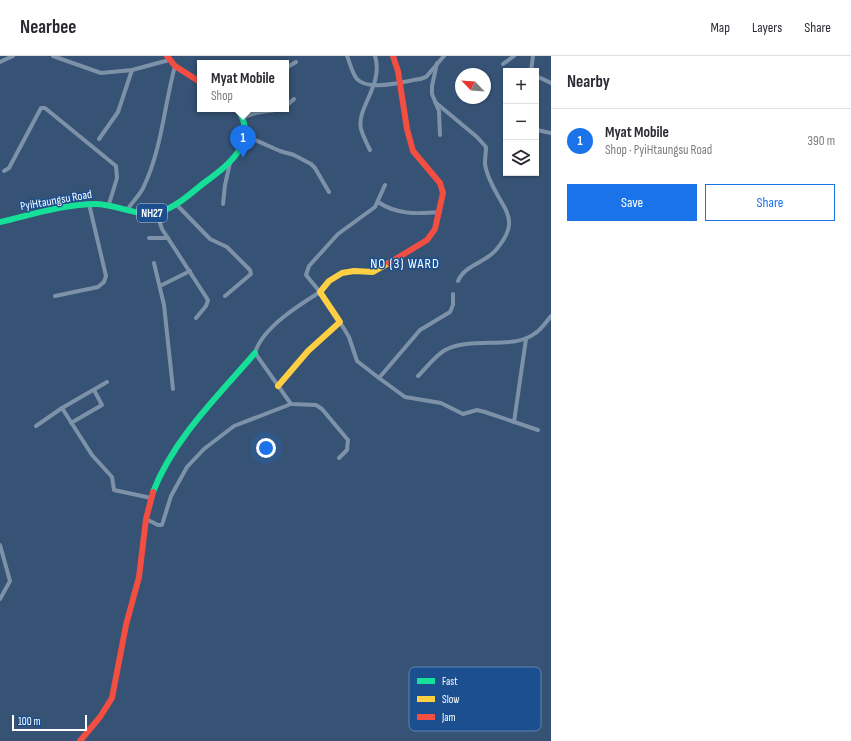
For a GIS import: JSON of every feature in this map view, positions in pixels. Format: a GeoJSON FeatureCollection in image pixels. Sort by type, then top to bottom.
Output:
{"type":"FeatureCollection","features":[{"type":"Feature","properties":{"kind":"main road"},"geometry":{"type":"LineString","coordinates":[[278,386],[308,351],[340,322],[320,292],[335,277],[350,271],[366,273],[373,272],[416,248],[427,240],[435,229],[443,193],[440,183],[413,151],[398,71],[393,56]]}},
{"type":"Feature","properties":{"kind":"main road"},"geometry":{"type":"LineString","coordinates":[[168,58],[175,66],[197,80]]}},
{"type":"Feature","properties":{"kind":"main road"},"geometry":{"type":"LineString","coordinates":[[240,112],[244,118],[246,136]]}},
{"type":"Feature","properties":{"kind":"main road","name":"NH27"},"geometry":{"type":"LineString","coordinates":[[159,213],[176,203],[230,163],[244,143],[246,136]]}},
{"type":"Feature","properties":{"kind":"main road","name":"PyiHtaungsu Road"},"geometry":{"type":"LineString","coordinates":[[0,222],[89,204],[109,204],[142,212],[159,213]]}},
{"type":"Feature","properties":{"kind":"main road"},"geometry":{"type":"LineString","coordinates":[[80,741],[100,717],[112,698],[126,625],[139,577],[146,519],[151,498],[161,472],[188,431],[254,353]]}},
{"type":"Feature","properties":{"kind":"street"},"geometry":{"type":"LineString","coordinates":[[0,62],[14,56]]}},
{"type":"Feature","properties":{"kind":"street"},"geometry":{"type":"LineString","coordinates":[[53,56],[101,73],[132,70],[168,58]]}},
{"type":"Feature","properties":{"kind":"street"},"geometry":{"type":"LineString","coordinates":[[347,56],[356,77],[361,82],[374,86],[426,76],[444,56]]}},
{"type":"Feature","properties":{"kind":"street"},"geometry":{"type":"LineString","coordinates":[[370,150],[361,129],[361,121],[374,86],[377,68],[375,56]]}},
{"type":"Feature","properties":{"kind":"street"},"geometry":{"type":"LineString","coordinates":[[503,64],[514,56]]}},
{"type":"Feature","properties":{"kind":"street"},"geometry":{"type":"LineString","coordinates":[[531,68],[533,56]]}},
{"type":"Feature","properties":{"kind":"street"},"geometry":{"type":"LineString","coordinates":[[289,66],[296,62]]}},
{"type":"Feature","properties":{"kind":"street"},"geometry":{"type":"LineString","coordinates":[[437,63],[432,86],[435,102],[439,110],[440,135]]}},
{"type":"Feature","properties":{"kind":"street"},"geometry":{"type":"LineString","coordinates":[[128,209],[144,187],[158,148],[168,90],[175,66]]}},
{"type":"Feature","properties":{"kind":"street"},"geometry":{"type":"LineString","coordinates":[[99,139],[118,112],[132,70]]}},
{"type":"Feature","properties":{"kind":"street"},"geometry":{"type":"LineString","coordinates":[[539,77],[551,83]]}},
{"type":"Feature","properties":{"kind":"street"},"geometry":{"type":"LineString","coordinates":[[289,103],[294,99]]}},
{"type":"Feature","properties":{"kind":"street"},"geometry":{"type":"LineString","coordinates":[[435,102],[477,137],[486,147],[484,163],[490,180],[502,200],[510,222],[509,231],[489,258],[461,274],[458,281]]}},
{"type":"Feature","properties":{"kind":"street"},"geometry":{"type":"LineString","coordinates":[[4,172],[8,168],[41,108],[45,108],[116,166],[116,178],[109,204]]}},
{"type":"Feature","properties":{"kind":"street"},"geometry":{"type":"LineString","coordinates":[[244,118],[262,112]]}},
{"type":"Feature","properties":{"kind":"street"},"geometry":{"type":"LineString","coordinates":[[539,130],[551,133]]}},
{"type":"Feature","properties":{"kind":"street"},"geometry":{"type":"LineString","coordinates":[[246,136],[280,152],[294,155],[311,164],[315,168],[329,192]]}},
{"type":"Feature","properties":{"kind":"street"},"geometry":{"type":"LineString","coordinates":[[223,204],[225,185],[230,163]]}},
{"type":"Feature","properties":{"kind":"street"},"geometry":{"type":"LineString","coordinates":[[291,404],[254,353],[270,330],[293,309],[320,292],[306,275],[309,266],[338,234],[353,225],[375,207],[385,186]]}},
{"type":"Feature","properties":{"kind":"street"},"geometry":{"type":"LineString","coordinates":[[378,202],[388,209],[405,213],[440,212]]}},
{"type":"Feature","properties":{"kind":"street"},"geometry":{"type":"LineString","coordinates":[[176,203],[210,239],[223,244],[250,270],[251,274],[225,296]]}},
{"type":"Feature","properties":{"kind":"street"},"geometry":{"type":"LineString","coordinates":[[55,296],[98,287],[104,282],[106,276],[89,204]]}},
{"type":"Feature","properties":{"kind":"street"},"geometry":{"type":"LineString","coordinates":[[159,213],[162,229],[190,271],[208,302],[196,318]]}},
{"type":"Feature","properties":{"kind":"street"},"geometry":{"type":"LineString","coordinates":[[149,238],[168,238]]}},
{"type":"Feature","properties":{"kind":"street"},"geometry":{"type":"LineString","coordinates":[[154,263],[164,305],[173,389]]}},
{"type":"Feature","properties":{"kind":"street"},"geometry":{"type":"LineString","coordinates":[[160,286],[190,271]]}},
{"type":"Feature","properties":{"kind":"street"},"geometry":{"type":"LineString","coordinates":[[379,378],[420,330],[450,312],[453,305],[453,294]]}},
{"type":"Feature","properties":{"kind":"street"},"geometry":{"type":"LineString","coordinates":[[418,376],[446,350],[469,342],[514,341],[526,339],[534,334],[551,316]]}},
{"type":"Feature","properties":{"kind":"street"},"geometry":{"type":"LineString","coordinates":[[340,322],[349,336],[357,361],[405,397],[416,400],[430,400],[463,414],[477,410],[538,430]]}},
{"type":"Feature","properties":{"kind":"street"},"geometry":{"type":"LineString","coordinates":[[514,422],[526,339]]}},
{"type":"Feature","properties":{"kind":"street"},"geometry":{"type":"LineString","coordinates":[[36,426],[62,408],[107,382]]}},
{"type":"Feature","properties":{"kind":"street"},"geometry":{"type":"LineString","coordinates":[[71,423],[102,405],[94,390]]}},
{"type":"Feature","properties":{"kind":"street"},"geometry":{"type":"LineString","coordinates":[[146,519],[158,525],[162,525],[172,496],[187,467],[204,449],[234,426],[291,404],[316,405],[328,414],[348,440],[347,450],[339,458]]}},
{"type":"Feature","properties":{"kind":"street"},"geometry":{"type":"LineString","coordinates":[[62,408],[92,455],[112,477],[114,490],[151,498]]}},
{"type":"Feature","properties":{"kind":"street"},"geometry":{"type":"LineString","coordinates":[[0,545],[10,581],[0,599]]}},
{"type":"Feature","properties":{"kind":"traffic: fast"},"geometry":{"type":"LineString","coordinates":[[0,222],[48,210],[84,204],[111,206],[144,213],[159,212],[170,208],[186,198],[220,171],[237,154],[245,134],[244,122],[239,112]]}},
{"type":"Feature","properties":{"kind":"traffic: fast"},"geometry":{"type":"LineString","coordinates":[[153,492],[162,472],[198,418],[255,353]]}},
{"type":"Feature","properties":{"kind":"traffic: slow"},"geometry":{"type":"LineString","coordinates":[[278,386],[308,351],[340,322],[320,292],[329,281],[342,273],[354,271],[373,272],[389,263]]}},
{"type":"Feature","properties":{"kind":"traffic: jam"},"geometry":{"type":"LineString","coordinates":[[167,56],[175,66],[197,80]]}},
{"type":"Feature","properties":{"kind":"traffic: jam"},"geometry":{"type":"LineString","coordinates":[[389,263],[427,240],[435,229],[443,193],[440,183],[413,151],[407,129],[398,71],[393,56]]}},
{"type":"Feature","properties":{"kind":"traffic: jam"},"geometry":{"type":"LineString","coordinates":[[80,741],[100,717],[112,698],[126,625],[139,577],[146,519],[153,492]]}},
{"type":"Feature","properties":{"kind":"place","name":"Myat Mobile"},"geometry":{"type":"Point","coordinates":[243,158]}},
{"type":"Feature","properties":{"kind":"district","name":"NO (3) WARD"},"geometry":{"type":"Point","coordinates":[405,263]}}]}
